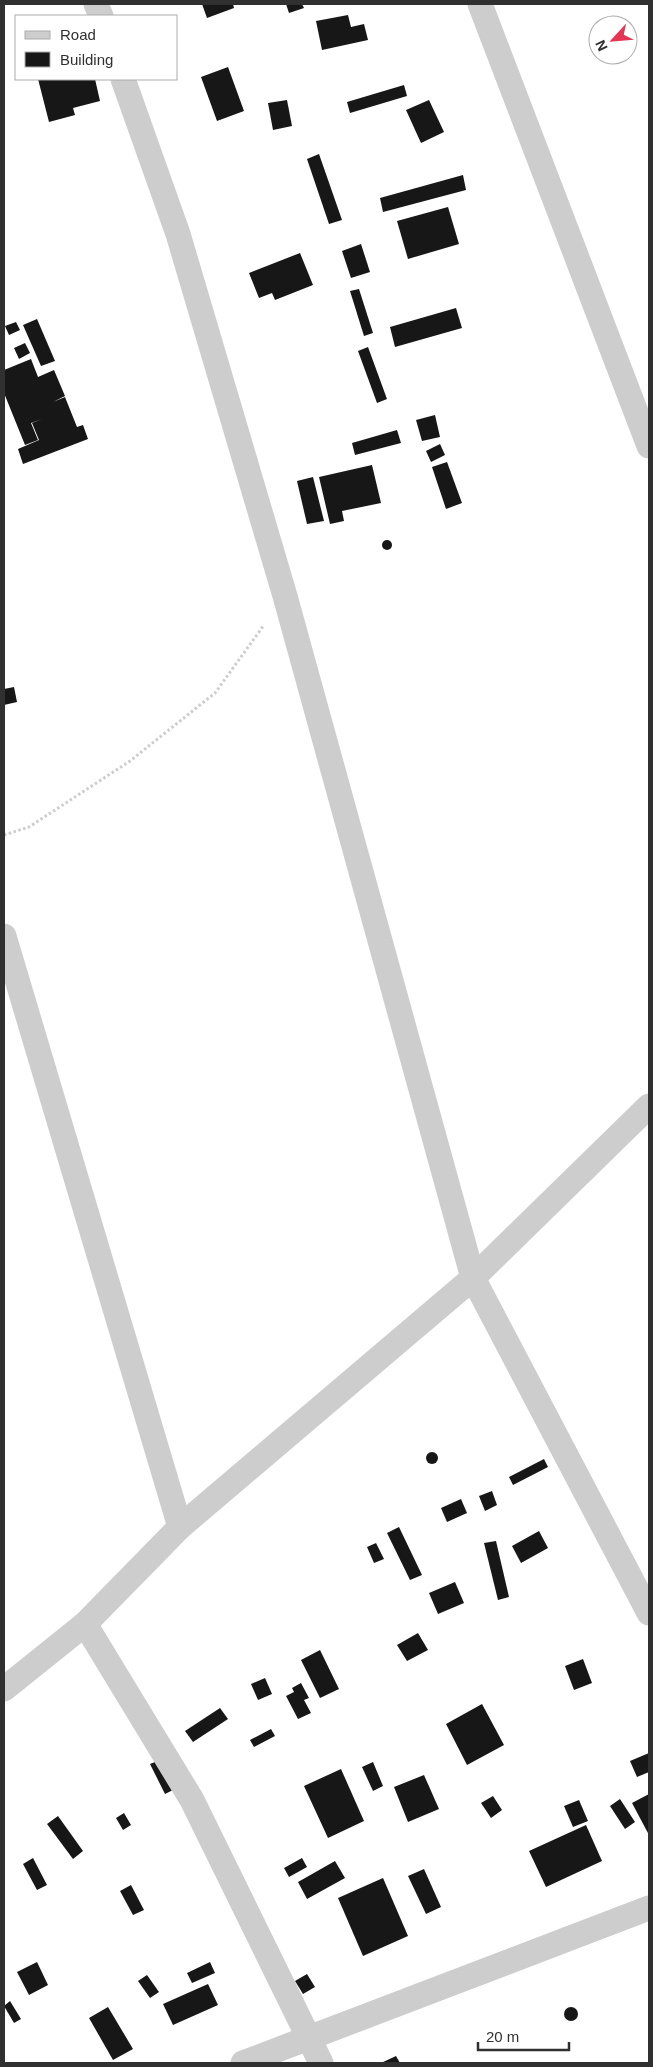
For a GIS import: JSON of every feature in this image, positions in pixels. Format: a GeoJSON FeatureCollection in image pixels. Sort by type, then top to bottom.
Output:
{"type":"FeatureCollection","features":[{"type":"Feature","properties":{"kind":"street"},"geometry":{"type":"LineString","coordinates":[[480,4],[649,446]]}},
{"type":"Feature","properties":{"kind":"street"},"geometry":{"type":"LineString","coordinates":[[123,80],[178,234],[285,596],[473,1278],[649,1613]]}},
{"type":"Feature","properties":{"kind":"street"},"geometry":{"type":"LineString","coordinates":[[4,936],[180,1527]]}},
{"type":"Feature","properties":{"kind":"street"},"geometry":{"type":"LineString","coordinates":[[4,1690],[85,1624],[180,1527],[473,1278],[649,1106]]}},
{"type":"Feature","properties":{"kind":"street"},"geometry":{"type":"LineString","coordinates":[[85,1624],[192,1800],[320,2063]]}},
{"type":"Feature","properties":{"kind":"street"},"geometry":{"type":"LineString","coordinates":[[243,2063],[649,1908]]}},
{"type":"Feature","properties":{"kind":"path"},"geometry":{"type":"LineString","coordinates":[[4,835],[29,827],[130,761],[215,693],[285,596]]}},
{"type":"Feature","properties":{"kind":"building"},"geometry":{"type":"Polygon","coordinates":[[[202,4],[233,4],[234,8],[207,18],[202,4]]]}},
{"type":"Feature","properties":{"kind":"building"},"geometry":{"type":"Polygon","coordinates":[[[286,4],[302,4],[304,8],[289,13],[286,4]]]}},
{"type":"Feature","properties":{"kind":"building"},"geometry":{"type":"Polygon","coordinates":[[[348,15],[351,27],[364,24],[368,40],[322,50],[316,21],[348,15]]]}},
{"type":"Feature","properties":{"kind":"building"},"geometry":{"type":"Polygon","coordinates":[[[228,67],[244,111],[217,121],[201,77],[228,67]]]}},
{"type":"Feature","properties":{"kind":"building"},"geometry":{"type":"Polygon","coordinates":[[[38,80],[95,80],[100,101],[73,108],[75,115],[49,122],[38,80]]]}},
{"type":"Feature","properties":{"kind":"building"},"geometry":{"type":"Polygon","coordinates":[[[404,85],[407,96],[350,113],[347,102],[404,85]]]}},
{"type":"Feature","properties":{"kind":"building"},"geometry":{"type":"Polygon","coordinates":[[[287,100],[292,126],[273,130],[268,103],[287,100]]]}},
{"type":"Feature","properties":{"kind":"building"},"geometry":{"type":"Polygon","coordinates":[[[429,100],[444,132],[421,143],[406,110],[429,100]]]}},
{"type":"Feature","properties":{"kind":"building"},"geometry":{"type":"Polygon","coordinates":[[[319,154],[342,220],[329,224],[307,159],[319,154]]]}},
{"type":"Feature","properties":{"kind":"building"},"geometry":{"type":"Polygon","coordinates":[[[463,175],[466,190],[383,212],[380,198],[463,175]]]}},
{"type":"Feature","properties":{"kind":"building"},"geometry":{"type":"Polygon","coordinates":[[[448,207],[459,244],[408,259],[397,221],[448,207]]]}},
{"type":"Feature","properties":{"kind":"building"},"geometry":{"type":"Polygon","coordinates":[[[361,244],[370,272],[351,278],[342,251],[361,244]]]}},
{"type":"Feature","properties":{"kind":"building"},"geometry":{"type":"Polygon","coordinates":[[[300,253],[313,285],[275,300],[272,293],[259,298],[249,273],[300,253]]]}},
{"type":"Feature","properties":{"kind":"building"},"geometry":{"type":"Polygon","coordinates":[[[359,289],[373,333],[364,336],[350,291],[359,289]]]}},
{"type":"Feature","properties":{"kind":"building"},"geometry":{"type":"Polygon","coordinates":[[[456,308],[462,328],[395,347],[390,327],[456,308]]]}},
{"type":"Feature","properties":{"kind":"building"},"geometry":{"type":"Polygon","coordinates":[[[37,319],[55,361],[41,366],[23,325],[37,319]]]}},
{"type":"Feature","properties":{"kind":"building"},"geometry":{"type":"Polygon","coordinates":[[[16,322],[20,330],[9,335],[5,326],[16,322]]]}},
{"type":"Feature","properties":{"kind":"building"},"geometry":{"type":"Polygon","coordinates":[[[25,343],[30,353],[19,359],[14,348],[25,343]]]}},
{"type":"Feature","properties":{"kind":"building"},"geometry":{"type":"Polygon","coordinates":[[[368,347],[387,399],[377,403],[358,351],[368,347]]]}},
{"type":"Feature","properties":{"kind":"building"},"geometry":{"type":"Polygon","coordinates":[[[31,359],[38,377],[54,370],[65,396],[53,402],[65,397],[77,427],[83,425],[88,439],[23,464],[18,449],[39,440],[32,423],[42,419],[31,423],[38,440],[25,445],[4,393],[4,370],[31,359]]]}},
{"type":"Feature","properties":{"kind":"building"},"geometry":{"type":"Polygon","coordinates":[[[435,415],[440,437],[422,441],[416,420],[435,415]]]}},
{"type":"Feature","properties":{"kind":"building"},"geometry":{"type":"Polygon","coordinates":[[[397,430],[401,443],[355,455],[352,443],[397,430]]]}},
{"type":"Feature","properties":{"kind":"building"},"geometry":{"type":"Polygon","coordinates":[[[440,444],[445,455],[431,462],[426,451],[440,444]]]}},
{"type":"Feature","properties":{"kind":"building"},"geometry":{"type":"Polygon","coordinates":[[[447,462],[462,503],[446,509],[432,467],[447,462]]]}},
{"type":"Feature","properties":{"kind":"building"},"geometry":{"type":"Polygon","coordinates":[[[372,465],[381,503],[342,511],[344,521],[330,524],[319,477],[372,465]]]}},
{"type":"Feature","properties":{"kind":"building"},"geometry":{"type":"Polygon","coordinates":[[[313,477],[324,521],[307,524],[297,481],[313,477]]]}},
{"type":"Feature","properties":{"kind":"building"},"geometry":{"type":"Polygon","coordinates":[[[387,540],[392,545],[387,550],[382,545],[387,540]]]}},
{"type":"Feature","properties":{"kind":"building"},"geometry":{"type":"Polygon","coordinates":[[[14,687],[17,702],[4,705],[4,689],[14,687]]]}},
{"type":"Feature","properties":{"kind":"building"},"geometry":{"type":"Polygon","coordinates":[[[434,1452],[437,1453],[437,1463],[430,1464],[427,1463],[426,1456],[427,1453],[434,1452]]]}},
{"type":"Feature","properties":{"kind":"building"},"geometry":{"type":"Polygon","coordinates":[[[544,1459],[548,1467],[513,1485],[509,1477],[544,1459]]]}},
{"type":"Feature","properties":{"kind":"building"},"geometry":{"type":"Polygon","coordinates":[[[492,1491],[497,1505],[485,1511],[479,1496],[492,1491]]]}},
{"type":"Feature","properties":{"kind":"building"},"geometry":{"type":"Polygon","coordinates":[[[461,1499],[467,1513],[447,1522],[441,1508],[461,1499]]]}},
{"type":"Feature","properties":{"kind":"building"},"geometry":{"type":"Polygon","coordinates":[[[399,1527],[422,1575],[410,1580],[387,1533],[399,1527]]]}},
{"type":"Feature","properties":{"kind":"building"},"geometry":{"type":"Polygon","coordinates":[[[539,1531],[548,1548],[521,1563],[512,1546],[539,1531]]]}},
{"type":"Feature","properties":{"kind":"building"},"geometry":{"type":"Polygon","coordinates":[[[496,1541],[509,1597],[498,1600],[484,1543],[496,1541]]]}},
{"type":"Feature","properties":{"kind":"building"},"geometry":{"type":"Polygon","coordinates":[[[376,1543],[384,1559],[374,1563],[367,1547],[376,1543]]]}},
{"type":"Feature","properties":{"kind":"building"},"geometry":{"type":"Polygon","coordinates":[[[455,1582],[464,1603],[438,1614],[429,1593],[455,1582]]]}},
{"type":"Feature","properties":{"kind":"building"},"geometry":{"type":"Polygon","coordinates":[[[418,1633],[428,1650],[407,1661],[397,1645],[418,1633]]]}},
{"type":"Feature","properties":{"kind":"building"},"geometry":{"type":"Polygon","coordinates":[[[320,1650],[339,1689],[320,1698],[301,1660],[320,1650]]]}},
{"type":"Feature","properties":{"kind":"building"},"geometry":{"type":"Polygon","coordinates":[[[583,1659],[592,1683],[574,1690],[565,1666],[583,1659]]]}},
{"type":"Feature","properties":{"kind":"building"},"geometry":{"type":"Polygon","coordinates":[[[265,1678],[272,1694],[258,1700],[251,1684],[265,1678]]]}},
{"type":"Feature","properties":{"kind":"building"},"geometry":{"type":"Polygon","coordinates":[[[301,1683],[309,1698],[304,1700],[311,1713],[298,1719],[286,1696],[294,1692],[292,1688],[301,1683]]]}},
{"type":"Feature","properties":{"kind":"building"},"geometry":{"type":"Polygon","coordinates":[[[482,1704],[504,1745],[467,1765],[446,1724],[482,1704]]]}},
{"type":"Feature","properties":{"kind":"building"},"geometry":{"type":"Polygon","coordinates":[[[220,1708],[228,1719],[193,1742],[185,1731],[220,1708]]]}},
{"type":"Feature","properties":{"kind":"building"},"geometry":{"type":"Polygon","coordinates":[[[271,1729],[275,1736],[254,1747],[250,1740],[271,1729]]]}},
{"type":"Feature","properties":{"kind":"building"},"geometry":{"type":"Polygon","coordinates":[[[649,1753],[649,1772],[637,1777],[630,1761],[649,1753]]]}},
{"type":"Feature","properties":{"kind":"building"},"geometry":{"type":"Polygon","coordinates":[[[160,1760],[175,1789],[165,1794],[150,1764],[160,1760]]]}},
{"type":"Feature","properties":{"kind":"building"},"geometry":{"type":"Polygon","coordinates":[[[373,1762],[383,1786],[373,1791],[362,1767],[373,1762]]]}},
{"type":"Feature","properties":{"kind":"building"},"geometry":{"type":"Polygon","coordinates":[[[341,1769],[364,1821],[328,1838],[304,1786],[341,1769]]]}},
{"type":"Feature","properties":{"kind":"building"},"geometry":{"type":"Polygon","coordinates":[[[424,1775],[439,1809],[408,1822],[394,1787],[424,1775]]]}},
{"type":"Feature","properties":{"kind":"building"},"geometry":{"type":"Polygon","coordinates":[[[649,1794],[649,1835],[632,1803],[649,1794]]]}},
{"type":"Feature","properties":{"kind":"building"},"geometry":{"type":"Polygon","coordinates":[[[493,1796],[502,1810],[491,1818],[481,1803],[493,1796]]]}},
{"type":"Feature","properties":{"kind":"building"},"geometry":{"type":"Polygon","coordinates":[[[620,1799],[635,1822],[625,1829],[610,1806],[620,1799]]]}},
{"type":"Feature","properties":{"kind":"building"},"geometry":{"type":"Polygon","coordinates":[[[579,1800],[588,1821],[573,1827],[564,1806],[579,1800]]]}},
{"type":"Feature","properties":{"kind":"building"},"geometry":{"type":"Polygon","coordinates":[[[124,1813],[131,1825],[123,1830],[116,1818],[124,1813]]]}},
{"type":"Feature","properties":{"kind":"building"},"geometry":{"type":"Polygon","coordinates":[[[58,1816],[83,1851],[73,1859],[47,1824],[58,1816]]]}},
{"type":"Feature","properties":{"kind":"building"},"geometry":{"type":"Polygon","coordinates":[[[586,1825],[602,1861],[546,1887],[529,1851],[586,1825]]]}},
{"type":"Feature","properties":{"kind":"building"},"geometry":{"type":"Polygon","coordinates":[[[33,1858],[47,1885],[37,1890],[23,1864],[33,1858]]]}},
{"type":"Feature","properties":{"kind":"building"},"geometry":{"type":"Polygon","coordinates":[[[302,1858],[307,1867],[289,1877],[284,1868],[302,1858]]]}},
{"type":"Feature","properties":{"kind":"building"},"geometry":{"type":"Polygon","coordinates":[[[335,1861],[345,1878],[307,1899],[298,1882],[335,1861]]]}},
{"type":"Feature","properties":{"kind":"building"},"geometry":{"type":"Polygon","coordinates":[[[424,1869],[441,1907],[426,1914],[408,1876],[424,1869]]]}},
{"type":"Feature","properties":{"kind":"building"},"geometry":{"type":"Polygon","coordinates":[[[383,1878],[408,1936],[363,1956],[338,1898],[383,1878]]]}},
{"type":"Feature","properties":{"kind":"building"},"geometry":{"type":"Polygon","coordinates":[[[131,1885],[144,1910],[133,1915],[120,1891],[131,1885]]]}},
{"type":"Feature","properties":{"kind":"building"},"geometry":{"type":"Polygon","coordinates":[[[37,1962],[48,1985],[29,1995],[17,1972],[37,1962]]]}},
{"type":"Feature","properties":{"kind":"building"},"geometry":{"type":"Polygon","coordinates":[[[210,1962],[215,1973],[192,1983],[187,1973],[210,1962]]]}},
{"type":"Feature","properties":{"kind":"building"},"geometry":{"type":"Polygon","coordinates":[[[307,1974],[315,1987],[303,1994],[295,1981],[307,1974]]]}},
{"type":"Feature","properties":{"kind":"building"},"geometry":{"type":"Polygon","coordinates":[[[147,1975],[159,1992],[150,1998],[138,1981],[147,1975]]]}},
{"type":"Feature","properties":{"kind":"building"},"geometry":{"type":"Polygon","coordinates":[[[208,1984],[218,2005],[173,2025],[163,2004],[208,1984]]]}},
{"type":"Feature","properties":{"kind":"building"},"geometry":{"type":"Polygon","coordinates":[[[10,2001],[21,2019],[14,2023],[4,2006],[10,2001]]]}},
{"type":"Feature","properties":{"kind":"building"},"geometry":{"type":"Polygon","coordinates":[[[108,2007],[133,2049],[113,2060],[89,2018],[108,2007]]]}},
{"type":"Feature","properties":{"kind":"building"},"geometry":{"type":"Polygon","coordinates":[[[568,2007],[574,2007],[578,2014],[574,2021],[568,2021],[564,2017],[564,2011],[568,2007]]]}},
{"type":"Feature","properties":{"kind":"building"},"geometry":{"type":"Polygon","coordinates":[[[396,2056],[400,2063],[381,2063],[396,2056]]]}}]}
